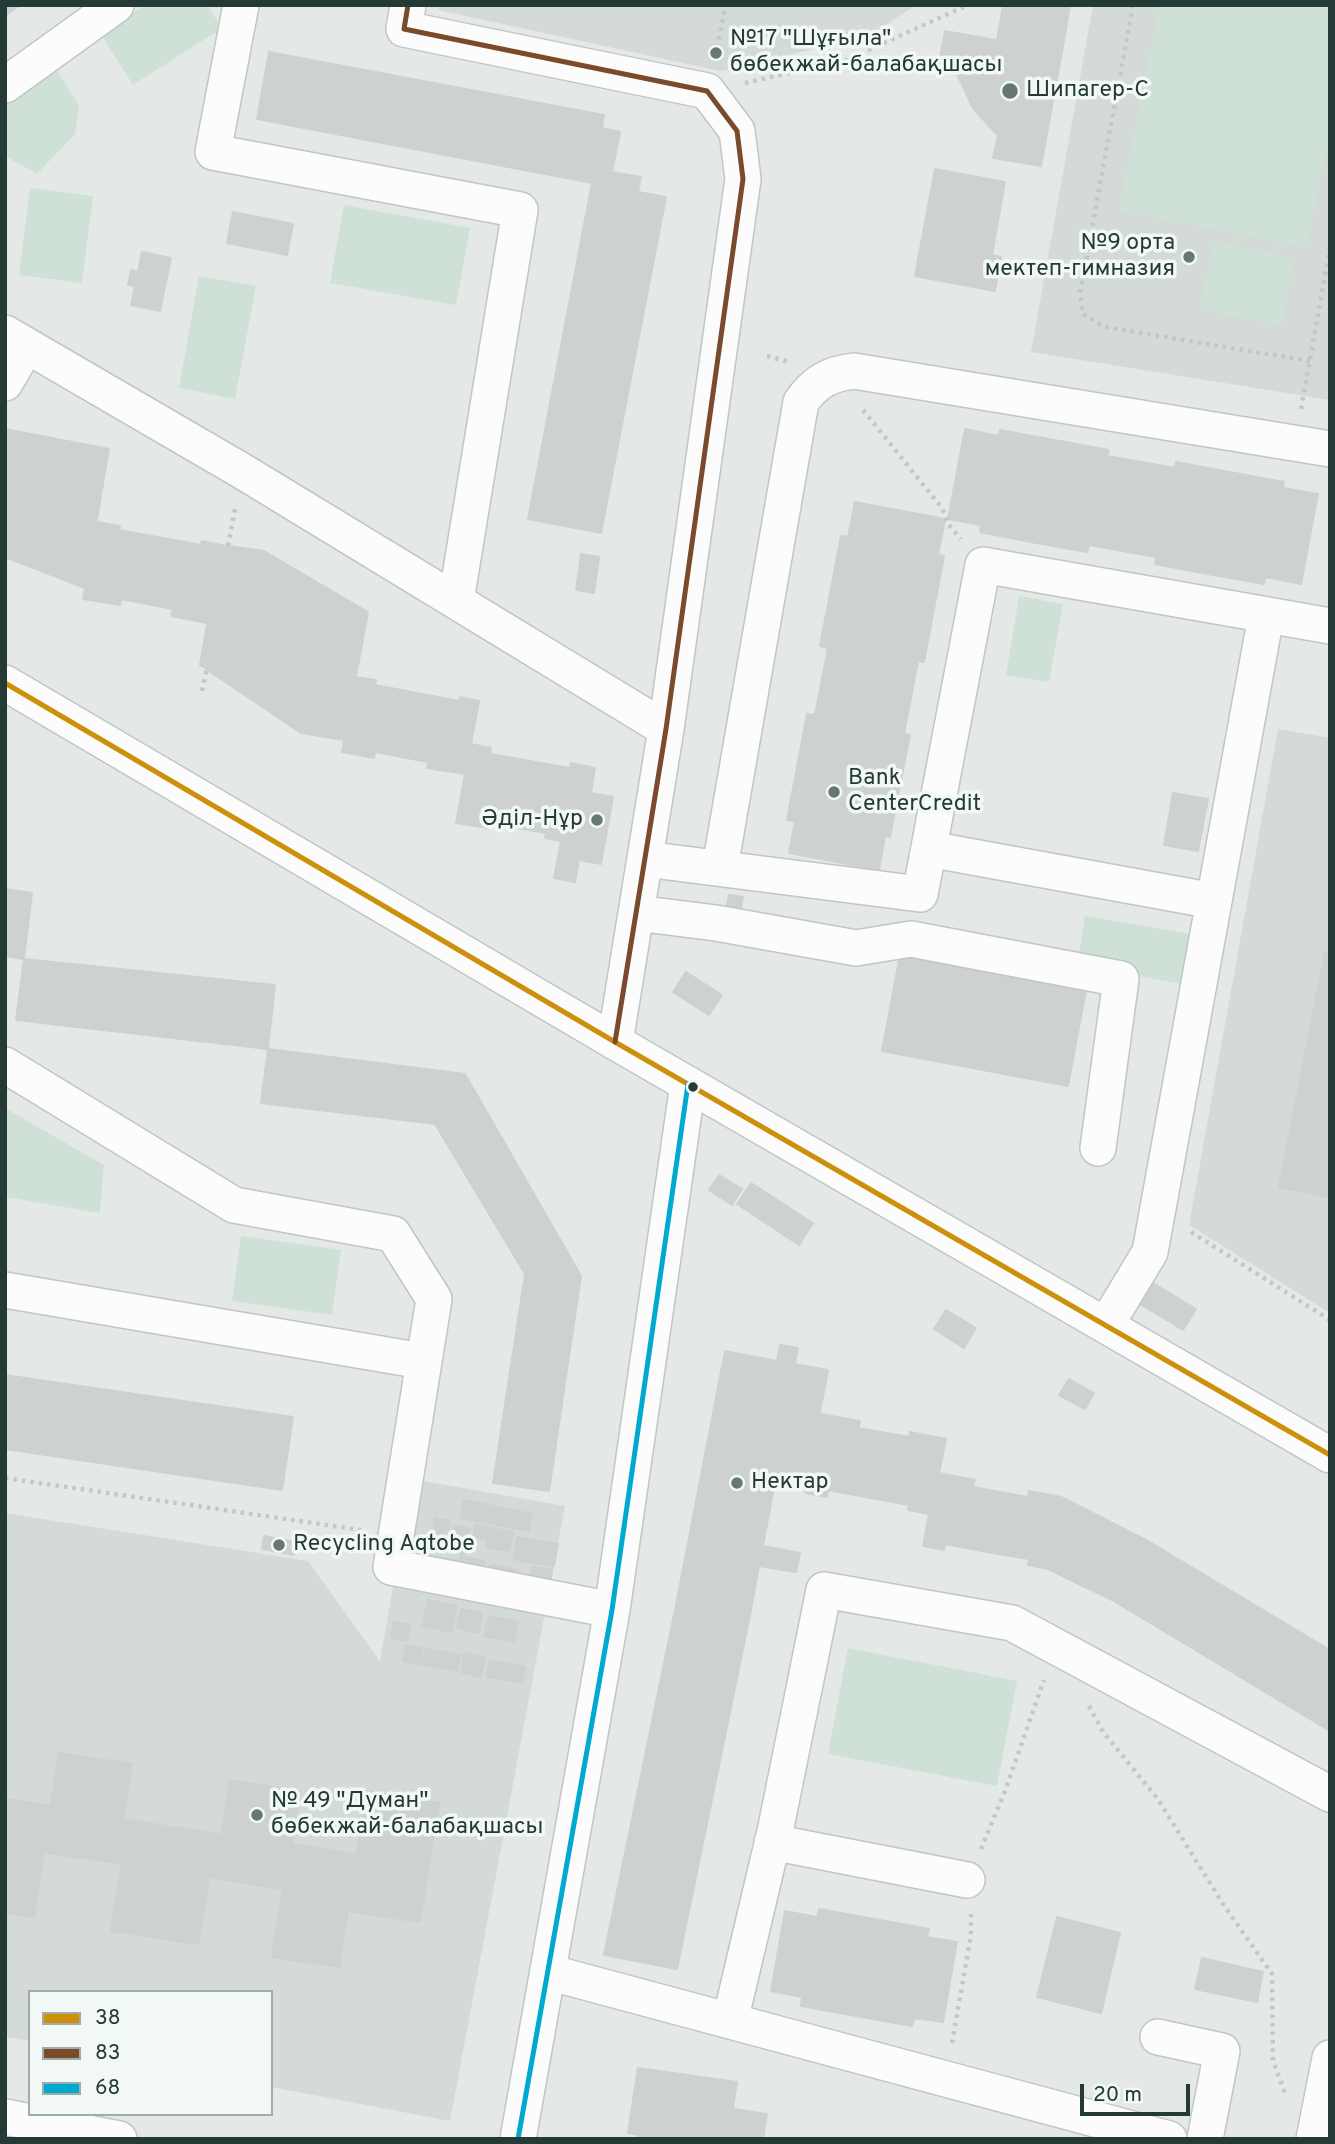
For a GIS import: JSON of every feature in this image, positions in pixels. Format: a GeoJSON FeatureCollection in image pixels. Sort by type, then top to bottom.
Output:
{"type":"FeatureCollection","features":[{"type":"Feature","properties":{"kind":"street"},"geometry":{"type":"LineString","coordinates":[[5,85],[116,5]]}},
{"type":"Feature","properties":{"kind":"street"},"geometry":{"type":"LineString","coordinates":[[242,5],[213,152],[520,210],[456,601]]}},
{"type":"Feature","properties":{"kind":"street"},"geometry":{"type":"LineString","coordinates":[[408,5],[404,29],[707,91],[737,131],[743,179],[666,729],[615,1042]]}},
{"type":"Feature","properties":{"kind":"street"},"geometry":{"type":"LineString","coordinates":[[5,383],[16,340],[242,471],[666,729]]}},
{"type":"Feature","properties":{"kind":"street"},"geometry":{"type":"LineString","coordinates":[[720,867],[801,402],[812,387],[833,374],[854,371],[1330,449]]}},
{"type":"Feature","properties":{"kind":"street"},"geometry":{"type":"LineString","coordinates":[[645,859],[920,894],[983,565],[1330,626]]}},
{"type":"Feature","properties":{"kind":"street"},"geometry":{"type":"LineString","coordinates":[[1106,1325],[1150,1252],[1266,616]]}},
{"type":"Feature","properties":{"kind":"street"},"geometry":{"type":"LineString","coordinates":[[5,683],[615,1042],[1330,1455]]}},
{"type":"Feature","properties":{"kind":"street"},"geometry":{"type":"LineString","coordinates":[[929,849],[1214,901]]}},
{"type":"Feature","properties":{"kind":"street"},"geometry":{"type":"LineString","coordinates":[[636,914],[716,923],[856,948],[911,939],[1121,979],[1098,1148]]}},
{"type":"Feature","properties":{"kind":"street"},"geometry":{"type":"LineString","coordinates":[[5,1065],[234,1205],[393,1234],[434,1299],[391,1567],[612,1610]]}},
{"type":"Feature","properties":{"kind":"street"},"geometry":{"type":"LineString","coordinates":[[518,2139],[612,1610],[688,1084]]}},
{"type":"Feature","properties":{"kind":"street"},"geometry":{"type":"LineString","coordinates":[[5,1290],[422,1361]]}},
{"type":"Feature","properties":{"kind":"street"},"geometry":{"type":"LineString","coordinates":[[730,2021],[772,1842],[824,1590],[1012,1623],[1330,1794]]}},
{"type":"Feature","properties":{"kind":"street"},"geometry":{"type":"LineString","coordinates":[[772,1842],[967,1880]]}},
{"type":"Feature","properties":{"kind":"street"},"geometry":{"type":"LineString","coordinates":[[548,1972],[1169,2139]]}},
{"type":"Feature","properties":{"kind":"street"},"geometry":{"type":"LineString","coordinates":[[1158,2037],[1222,2051],[1205,2139]]}},
{"type":"Feature","properties":{"kind":"street"},"geometry":{"type":"LineString","coordinates":[[1315,2135],[1330,2058]]}},
{"type":"Feature","properties":{"kind":"street"},"geometry":{"type":"LineString","coordinates":[[5,2118],[119,2139]]}},
{"type":"Feature","properties":{"kind":"path"},"geometry":{"type":"LineString","coordinates":[[726,5],[707,91],[846,60],[968,5]]}},
{"type":"Feature","properties":{"kind":"path"},"geometry":{"type":"LineString","coordinates":[[1133,5],[1080,293],[1083,314],[1105,327],[1310,361]]}},
{"type":"Feature","properties":{"kind":"path"},"geometry":{"type":"LineString","coordinates":[[1295,443],[1330,248]]}},
{"type":"Feature","properties":{"kind":"path"},"geometry":{"type":"LineString","coordinates":[[833,374],[942,508],[948,524],[983,565]]}},
{"type":"Feature","properties":{"kind":"path"},"geometry":{"type":"LineString","coordinates":[[202,691],[206,668]]}},
{"type":"Feature","properties":{"kind":"path"},"geometry":{"type":"LineString","coordinates":[[1182,1226],[1330,1320]]}},
{"type":"Feature","properties":{"kind":"path"},"geometry":{"type":"LineString","coordinates":[[5,1478],[396,1536]]}},
{"type":"Feature","properties":{"kind":"path"},"geometry":{"type":"LineString","coordinates":[[946,2078],[971,1935],[971,1903],[967,1880],[1005,1791],[1021,1738],[1056,1647]]}},
{"type":"Feature","properties":{"kind":"path"},"geometry":{"type":"LineString","coordinates":[[1083,1696],[1103,1732],[1157,1798],[1223,1904],[1272,1974],[1273,2062],[1291,2109],[1315,2135]]}},
{"type":"Feature","properties":{"kind":"shaded area","name":"№17 \"Шұғыла\" бөбекжай-балабақшасы"},"geometry":{"type":"Polygon","coordinates":[[[439,5],[916,5],[869,36],[720,71],[438,10],[439,5]]]}},
{"type":"Feature","properties":{"kind":"shaded area","name":"№9 орта мектеп-гимназия"},"geometry":{"type":"Polygon","coordinates":[[[1093,5],[1330,5],[1330,400],[1031,352],[1093,5]]]}},
{"type":"Feature","properties":{"kind":"shaded area"},"geometry":{"type":"Polygon","coordinates":[[[1278,729],[1330,738],[1330,1313],[1189,1225],[1278,729]]]}},
{"type":"Feature","properties":{"kind":"shaded area","name":"№ 49 \"Думан\" бөбекжай-балабақшасы"},"geometry":{"type":"Polygon","coordinates":[[[412,1479],[565,1506],[450,2121],[273,2087],[273,1990],[28,1990],[28,2041],[5,2037],[5,1513],[308,1561],[380,1661],[412,1479]]]}},
{"type":"Feature","properties":{"kind":"green space"},"geometry":{"type":"Polygon","coordinates":[[[146,5],[207,5],[222,28],[133,85],[101,34],[146,5]]]}},
{"type":"Feature","properties":{"kind":"green space"},"geometry":{"type":"Polygon","coordinates":[[[1159,5],[1330,5],[1330,130],[1307,247],[1119,211],[1159,5]]]}},
{"type":"Feature","properties":{"kind":"green space"},"geometry":{"type":"Polygon","coordinates":[[[54,66],[79,105],[75,134],[37,174],[5,156],[5,93],[54,66]]]}},
{"type":"Feature","properties":{"kind":"green space"},"geometry":{"type":"Polygon","coordinates":[[[30,188],[93,196],[82,283],[19,275],[30,188]]]}},
{"type":"Feature","properties":{"kind":"green space"},"geometry":{"type":"Polygon","coordinates":[[[344,205],[470,228],[456,305],[330,283],[344,205]]]}},
{"type":"Feature","properties":{"kind":"green space"},"geometry":{"type":"Polygon","coordinates":[[[1214,241],[1294,258],[1281,325],[1200,310],[1214,241]]]}},
{"type":"Feature","properties":{"kind":"green space"},"geometry":{"type":"Polygon","coordinates":[[[199,276],[256,286],[235,399],[179,388],[199,276]]]}},
{"type":"Feature","properties":{"kind":"green space"},"geometry":{"type":"Polygon","coordinates":[[[1019,596],[1063,604],[1049,682],[1006,675],[1019,596]]]}},
{"type":"Feature","properties":{"kind":"green space"},"geometry":{"type":"Polygon","coordinates":[[[1085,916],[1191,934],[1182,984],[1077,965],[1085,916]]]}},
{"type":"Feature","properties":{"kind":"green space"},"geometry":{"type":"Polygon","coordinates":[[[5,1108],[104,1165],[100,1213],[5,1197],[5,1108]]]}},
{"type":"Feature","properties":{"kind":"green space"},"geometry":{"type":"Polygon","coordinates":[[[241,1236],[341,1250],[332,1315],[232,1301],[241,1236]]]}},
{"type":"Feature","properties":{"kind":"green space"},"geometry":{"type":"Polygon","coordinates":[[[848,1648],[1017,1681],[997,1786],[828,1754],[848,1648]]]}},
{"type":"Feature","properties":{"kind":"building"},"geometry":{"type":"Polygon","coordinates":[[[5,5],[20,5],[5,16],[5,5]]]}},
{"type":"Feature","properties":{"kind":"building"},"geometry":{"type":"Polygon","coordinates":[[[1003,5],[1070,5],[1062,52],[997,41],[1003,5]]]}},
{"type":"Feature","properties":{"kind":"building","name":"Шипагер-С"},"geometry":{"type":"Polygon","coordinates":[[[945,31],[1062,52],[1041,166],[993,158],[998,136],[973,108],[957,74],[938,70],[945,31]]]}},
{"type":"Feature","properties":{"kind":"building"},"geometry":{"type":"Polygon","coordinates":[[[269,52],[604,115],[602,128],[620,132],[612,172],[641,177],[638,192],[666,197],[601,533],[528,519],[592,183],[257,119],[269,52]]]}},
{"type":"Feature","properties":{"kind":"building"},"geometry":{"type":"Polygon","coordinates":[[[935,169],[1005,182],[992,255],[1001,257],[995,291],[915,276],[935,169]]]}},
{"type":"Feature","properties":{"kind":"building"},"geometry":{"type":"Polygon","coordinates":[[[233,212],[293,224],[287,255],[227,243],[233,212]]]}},
{"type":"Feature","properties":{"kind":"building"},"geometry":{"type":"Polygon","coordinates":[[[142,252],[171,258],[160,311],[131,305],[135,286],[128,285],[131,270],[138,272],[142,252]]]}},
{"type":"Feature","properties":{"kind":"building"},"geometry":{"type":"Polygon","coordinates":[[[5,429],[109,449],[85,588],[5,557],[5,429]]]}},
{"type":"Feature","properties":{"kind":"building"},"geometry":{"type":"Polygon","coordinates":[[[965,429],[998,436],[1000,430],[1109,450],[1107,456],[1175,468],[1176,462],[1284,482],[1283,488],[1318,494],[1301,584],[1265,577],[1264,584],[1213,575],[1155,564],[1156,557],[1089,545],[1087,552],[1036,543],[980,532],[981,525],[948,519],[965,429]]]}},
{"type":"Feature","properties":{"kind":"building"},"geometry":{"type":"Polygon","coordinates":[[[855,502],[945,519],[938,555],[944,556],[924,662],[918,661],[904,734],[910,735],[890,837],[885,836],[879,870],[789,853],[795,821],[787,820],[807,714],[815,715],[828,648],[820,646],[841,536],[848,537],[855,502]]]}},
{"type":"Feature","properties":{"kind":"building"},"geometry":{"type":"Polygon","coordinates":[[[97,522],[120,526],[119,530],[201,545],[202,541],[221,545],[207,623],[171,616],[173,609],[121,599],[120,605],[83,599],[97,522]]]}},
{"type":"Feature","properties":{"kind":"building"},"geometry":{"type":"Polygon","coordinates":[[[221,545],[264,551],[368,612],[344,740],[301,733],[200,665],[221,545]]]}},
{"type":"Feature","properties":{"kind":"building"},"geometry":{"type":"Polygon","coordinates":[[[581,554],[599,557],[594,593],[576,590],[581,554]]]}},
{"type":"Feature","properties":{"kind":"building"},"geometry":{"type":"Polygon","coordinates":[[[355,677],[376,680],[375,685],[459,701],[460,697],[479,701],[471,744],[491,748],[490,754],[570,768],[571,763],[595,768],[591,793],[613,797],[601,864],[579,860],[575,882],[554,878],[561,841],[545,838],[546,833],[488,823],[488,828],[456,823],[465,774],[427,768],[428,762],[375,752],[374,758],[342,752],[355,677]]]}},
{"type":"Feature","properties":{"kind":"building"},"geometry":{"type":"Polygon","coordinates":[[[1173,793],[1208,799],[1198,851],[1164,845],[1173,793]]]}},
{"type":"Feature","properties":{"kind":"building"},"geometry":{"type":"Polygon","coordinates":[[[5,889],[32,893],[24,959],[5,956],[5,889]]]}},
{"type":"Feature","properties":{"kind":"building"},"geometry":{"type":"Polygon","coordinates":[[[729,895],[743,897],[739,918],[725,915],[729,895]]]}},
{"type":"Feature","properties":{"kind":"building"},"geometry":{"type":"Polygon","coordinates":[[[901,950],[1087,985],[1068,1086],[882,1051],[901,950]]]}},
{"type":"Feature","properties":{"kind":"building"},"geometry":{"type":"Polygon","coordinates":[[[1325,953],[1330,953],[1330,1197],[1279,1187],[1325,953]]]}},
{"type":"Feature","properties":{"kind":"building"},"geometry":{"type":"Polygon","coordinates":[[[24,959],[275,985],[268,1049],[16,1020],[24,959]]]}},
{"type":"Feature","properties":{"kind":"building"},"geometry":{"type":"Polygon","coordinates":[[[686,972],[722,995],[709,1015],[673,992],[686,972]]]}},
{"type":"Feature","properties":{"kind":"building"},"geometry":{"type":"Polygon","coordinates":[[[268,1049],[465,1074],[581,1276],[549,1491],[493,1483],[525,1274],[435,1124],[261,1103],[268,1049]]]}},
{"type":"Feature","properties":{"kind":"building"},"geometry":{"type":"Polygon","coordinates":[[[719,1175],[742,1189],[732,1205],[709,1190],[719,1175]]]}},
{"type":"Feature","properties":{"kind":"building"},"geometry":{"type":"Polygon","coordinates":[[[751,1183],[813,1223],[799,1245],[737,1204],[751,1183]]]}},
{"type":"Feature","properties":{"kind":"building"},"geometry":{"type":"Polygon","coordinates":[[[1153,1283],[1196,1309],[1183,1330],[1140,1304],[1153,1283]]]}},
{"type":"Feature","properties":{"kind":"building"},"geometry":{"type":"Polygon","coordinates":[[[946,1310],[976,1328],[964,1348],[934,1329],[946,1310]]]}},
{"type":"Feature","properties":{"kind":"building","name":"Нектар"},"geometry":{"type":"Polygon","coordinates":[[[780,1345],[798,1348],[795,1364],[828,1370],[806,1486],[775,1481],[763,1546],[800,1553],[796,1572],[759,1566],[749,1620],[676,1605],[725,1351],[777,1361],[780,1345]]]}},
{"type":"Feature","properties":{"kind":"building"},"geometry":{"type":"Polygon","coordinates":[[[5,1375],[293,1417],[282,1490],[5,1449],[5,1375]]]}},
{"type":"Feature","properties":{"kind":"building"},"geometry":{"type":"Polygon","coordinates":[[[1069,1379],[1094,1393],[1085,1409],[1059,1395],[1069,1379]]]}},
{"type":"Feature","properties":{"kind":"building"},"geometry":{"type":"Polygon","coordinates":[[[820,1414],[860,1421],[858,1428],[910,1437],[910,1432],[946,1439],[939,1473],[975,1480],[973,1487],[1028,1497],[1029,1491],[1061,1497],[1048,1569],[1028,1565],[1029,1559],[945,1544],[944,1550],[923,1546],[929,1514],[908,1510],[909,1505],[828,1490],[827,1497],[805,1493],[820,1414]]]}},
{"type":"Feature","properties":{"kind":"building"},"geometry":{"type":"Polygon","coordinates":[[[1061,1497],[1148,1541],[1112,1600],[1048,1569],[1061,1497]]]}},
{"type":"Feature","properties":{"kind":"building"},"geometry":{"type":"Polygon","coordinates":[[[464,1500],[532,1514],[529,1531],[461,1518],[464,1500]]]}},
{"type":"Feature","properties":{"kind":"building"},"geometry":{"type":"Polygon","coordinates":[[[435,1518],[450,1521],[444,1547],[429,1544],[435,1518]]]}},
{"type":"Feature","properties":{"kind":"building"},"geometry":{"type":"Polygon","coordinates":[[[454,1525],[470,1529],[464,1554],[448,1550],[454,1525]]]}},
{"type":"Feature","properties":{"kind":"building"},"geometry":{"type":"Polygon","coordinates":[[[475,1525],[488,1527],[486,1539],[473,1536],[475,1525]]]}},
{"type":"Feature","properties":{"kind":"building"},"geometry":{"type":"Polygon","coordinates":[[[490,1528],[513,1532],[509,1551],[486,1547],[490,1528]]]}},
{"type":"Feature","properties":{"kind":"building","name":"Recycling Aqtobe"},"geometry":{"type":"Polygon","coordinates":[[[264,1536],[296,1542],[294,1555],[262,1549],[264,1536]]]}},
{"type":"Feature","properties":{"kind":"building"},"geometry":{"type":"Polygon","coordinates":[[[517,1537],[536,1541],[533,1563],[513,1559],[517,1537]]]}},
{"type":"Feature","properties":{"kind":"building"},"geometry":{"type":"Polygon","coordinates":[[[538,1541],[558,1544],[554,1566],[534,1563],[538,1541]]]}},
{"type":"Feature","properties":{"kind":"building"},"geometry":{"type":"Polygon","coordinates":[[[1148,1541],[1330,1650],[1330,1731],[1112,1600],[1148,1541]]]}},
{"type":"Feature","properties":{"kind":"building"},"geometry":{"type":"Polygon","coordinates":[[[461,1556],[484,1561],[481,1576],[458,1572],[461,1556]]]}},
{"type":"Feature","properties":{"kind":"building"},"geometry":{"type":"Polygon","coordinates":[[[491,1565],[517,1570],[515,1582],[488,1576],[491,1565]]]}},
{"type":"Feature","properties":{"kind":"building"},"geometry":{"type":"Polygon","coordinates":[[[533,1567],[552,1570],[549,1592],[529,1589],[533,1567]]]}},
{"type":"Feature","properties":{"kind":"building"},"geometry":{"type":"Polygon","coordinates":[[[428,1600],[457,1606],[451,1632],[422,1626],[428,1600]]]}},
{"type":"Feature","properties":{"kind":"building"},"geometry":{"type":"Polygon","coordinates":[[[676,1605],[749,1620],[677,1969],[604,1955],[676,1605]]]}},
{"type":"Feature","properties":{"kind":"building"},"geometry":{"type":"Polygon","coordinates":[[[461,1609],[482,1613],[479,1633],[457,1628],[461,1609]]]}},
{"type":"Feature","properties":{"kind":"building"},"geometry":{"type":"Polygon","coordinates":[[[489,1616],[518,1622],[514,1642],[484,1636],[489,1616]]]}},
{"type":"Feature","properties":{"kind":"building"},"geometry":{"type":"Polygon","coordinates":[[[394,1622],[411,1625],[407,1641],[391,1638],[394,1622]]]}},
{"type":"Feature","properties":{"kind":"building"},"geometry":{"type":"Polygon","coordinates":[[[406,1645],[422,1648],[420,1664],[403,1661],[406,1645]]]}},
{"type":"Feature","properties":{"kind":"building"},"geometry":{"type":"Polygon","coordinates":[[[425,1649],[460,1655],[457,1671],[422,1665],[425,1649]]]}},
{"type":"Feature","properties":{"kind":"building"},"geometry":{"type":"Polygon","coordinates":[[[464,1653],[485,1657],[481,1677],[461,1672],[464,1653]]]}},
{"type":"Feature","properties":{"kind":"building"},"geometry":{"type":"Polygon","coordinates":[[[490,1661],[525,1667],[522,1683],[487,1677],[490,1661]]]}},
{"type":"Feature","properties":{"kind":"building"},"geometry":{"type":"Polygon","coordinates":[[[59,1753],[132,1764],[123,1819],[221,1835],[230,1780],[300,1791],[292,1844],[357,1855],[366,1791],[439,1803],[420,1922],[348,1911],[339,1967],[272,1957],[283,1889],[209,1877],[198,1944],[111,1931],[122,1864],[44,1852],[34,1917],[5,1913],[5,1799],[51,1806],[59,1753]]]}},
{"type":"Feature","properties":{"kind":"building"},"geometry":{"type":"Polygon","coordinates":[[[819,1909],[929,1929],[927,1937],[957,1942],[943,2022],[914,2018],[912,2026],[801,2006],[802,1997],[771,1991],[785,1911],[817,1917],[819,1909]]]}},
{"type":"Feature","properties":{"kind":"building"},"geometry":{"type":"Polygon","coordinates":[[[1057,1917],[1120,1933],[1101,2013],[1037,1997],[1057,1917]]]}},
{"type":"Feature","properties":{"kind":"building"},"geometry":{"type":"Polygon","coordinates":[[[1202,1958],[1263,1972],[1257,2002],[1195,1989],[1202,1958]]]}},
{"type":"Feature","properties":{"kind":"building"},"geometry":{"type":"Polygon","coordinates":[[[638,2068],[737,2082],[733,2109],[767,2114],[763,2139],[638,2139],[639,2135],[628,2133],[638,2068]]]}},
{"type":"Feature","properties":{"kind":"transit line","name":"83"},"geometry":{"type":"LineString","coordinates":[[408,5],[404,29],[707,91],[737,131],[743,179],[666,729],[615,1042]]}},
{"type":"Feature","properties":{"kind":"transit line","name":"38"},"geometry":{"type":"LineString","coordinates":[[5,683],[615,1042],[1330,1455]]}},
{"type":"Feature","properties":{"kind":"transit line","name":"68"},"geometry":{"type":"LineString","coordinates":[[518,2139],[612,1610],[688,1084]]}},
{"type":"Feature","properties":{"kind":"place","name":"№17 \"Шұғыла\" бөбекжай-балабақшасы"},"geometry":{"type":"Point","coordinates":[716,53]}},
{"type":"Feature","properties":{"kind":"place","name":"Шипагер-С"},"geometry":{"type":"Point","coordinates":[1010,91]}},
{"type":"Feature","properties":{"kind":"place","name":"№9 орта мектеп-гимназия"},"geometry":{"type":"Point","coordinates":[1189,257]}},
{"type":"Feature","properties":{"kind":"place","name":"Bank CenterCredit"},"geometry":{"type":"Point","coordinates":[834,792]}},
{"type":"Feature","properties":{"kind":"place","name":"Әділ-Нұр"},"geometry":{"type":"Point","coordinates":[597,820]}},
{"type":"Feature","properties":{"kind":"place","name":"Нектар"},"geometry":{"type":"Point","coordinates":[737,1483]}},
{"type":"Feature","properties":{"kind":"place","name":"Recycling Aqtobe"},"geometry":{"type":"Point","coordinates":[279,1545]}},
{"type":"Feature","properties":{"kind":"place","name":"№ 49 \"Думан\" бөбекжай-балабақшасы"},"geometry":{"type":"Point","coordinates":[257,1815]}}]}
